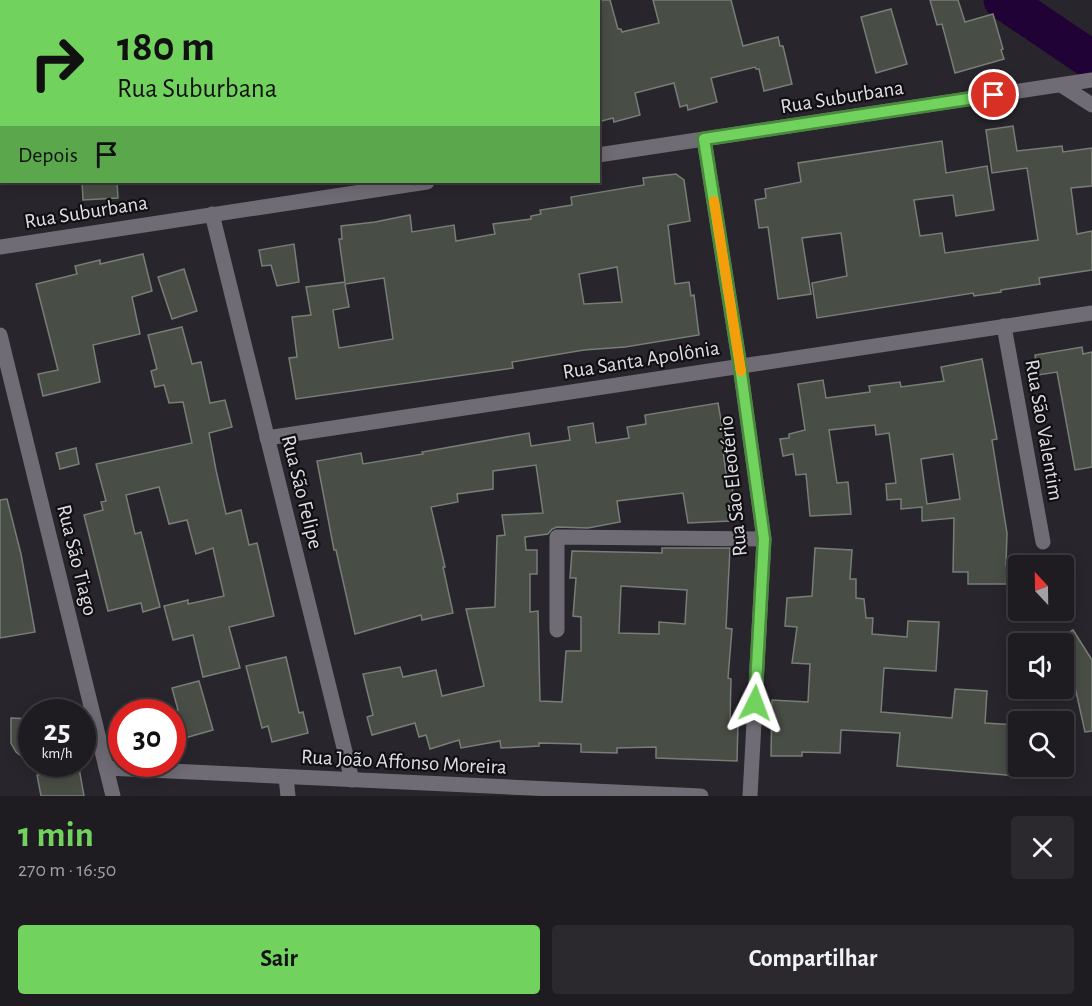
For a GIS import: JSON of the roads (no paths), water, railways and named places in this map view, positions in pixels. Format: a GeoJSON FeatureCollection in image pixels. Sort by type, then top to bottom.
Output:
{"type":"FeatureCollection","features":[{"type":"Feature","properties":{"kind":"street","name":"Rua Suburbana"},"geometry":{"type":"LineString","coordinates":[[600,155],[1090,80]]}},
{"type":"Feature","properties":{"kind":"street"},"geometry":{"type":"LineString","coordinates":[[1061,85],[1092,105]]}},
{"type":"Feature","properties":{"kind":"street","name":"Rua São Eleotério"},"geometry":{"type":"LineString","coordinates":[[704,139],[740,366],[764,539],[750,796]]}},
{"type":"Feature","properties":{"kind":"street","name":"Rua Suburbana"},"geometry":{"type":"LineString","coordinates":[[0,247],[420,183]]}},
{"type":"Feature","properties":{"kind":"street","name":"Rua São Felipe"},"geometry":{"type":"LineString","coordinates":[[212,214],[352,780]]}},
{"type":"Feature","properties":{"kind":"street","name":"Rua Santa Apolônia"},"geometry":{"type":"LineString","coordinates":[[267,438],[1092,313]]}},
{"type":"Feature","properties":{"kind":"street","name":"Rua São Valentim"},"geometry":{"type":"LineString","coordinates":[[1004,326],[1043,542]]}},
{"type":"Feature","properties":{"kind":"street","name":"Rua São Tiago"},"geometry":{"type":"LineString","coordinates":[[0,334],[113,796]]}},
{"type":"Feature","properties":{"kind":"street"},"geometry":{"type":"LineString","coordinates":[[557,630],[557,537],[764,539]]}},
{"type":"Feature","properties":{"kind":"street","name":"Rua João Affonso Moreira"},"geometry":{"type":"LineString","coordinates":[[106,768],[609,794],[701,796]]}},
{"type":"Feature","properties":{"kind":"street"},"geometry":{"type":"LineString","coordinates":[[286,777],[288,796]]}},
{"type":"Feature","properties":{"kind":"waterway"},"geometry":{"type":"LineString","coordinates":[[1003,0],[1092,60]]}}]}
